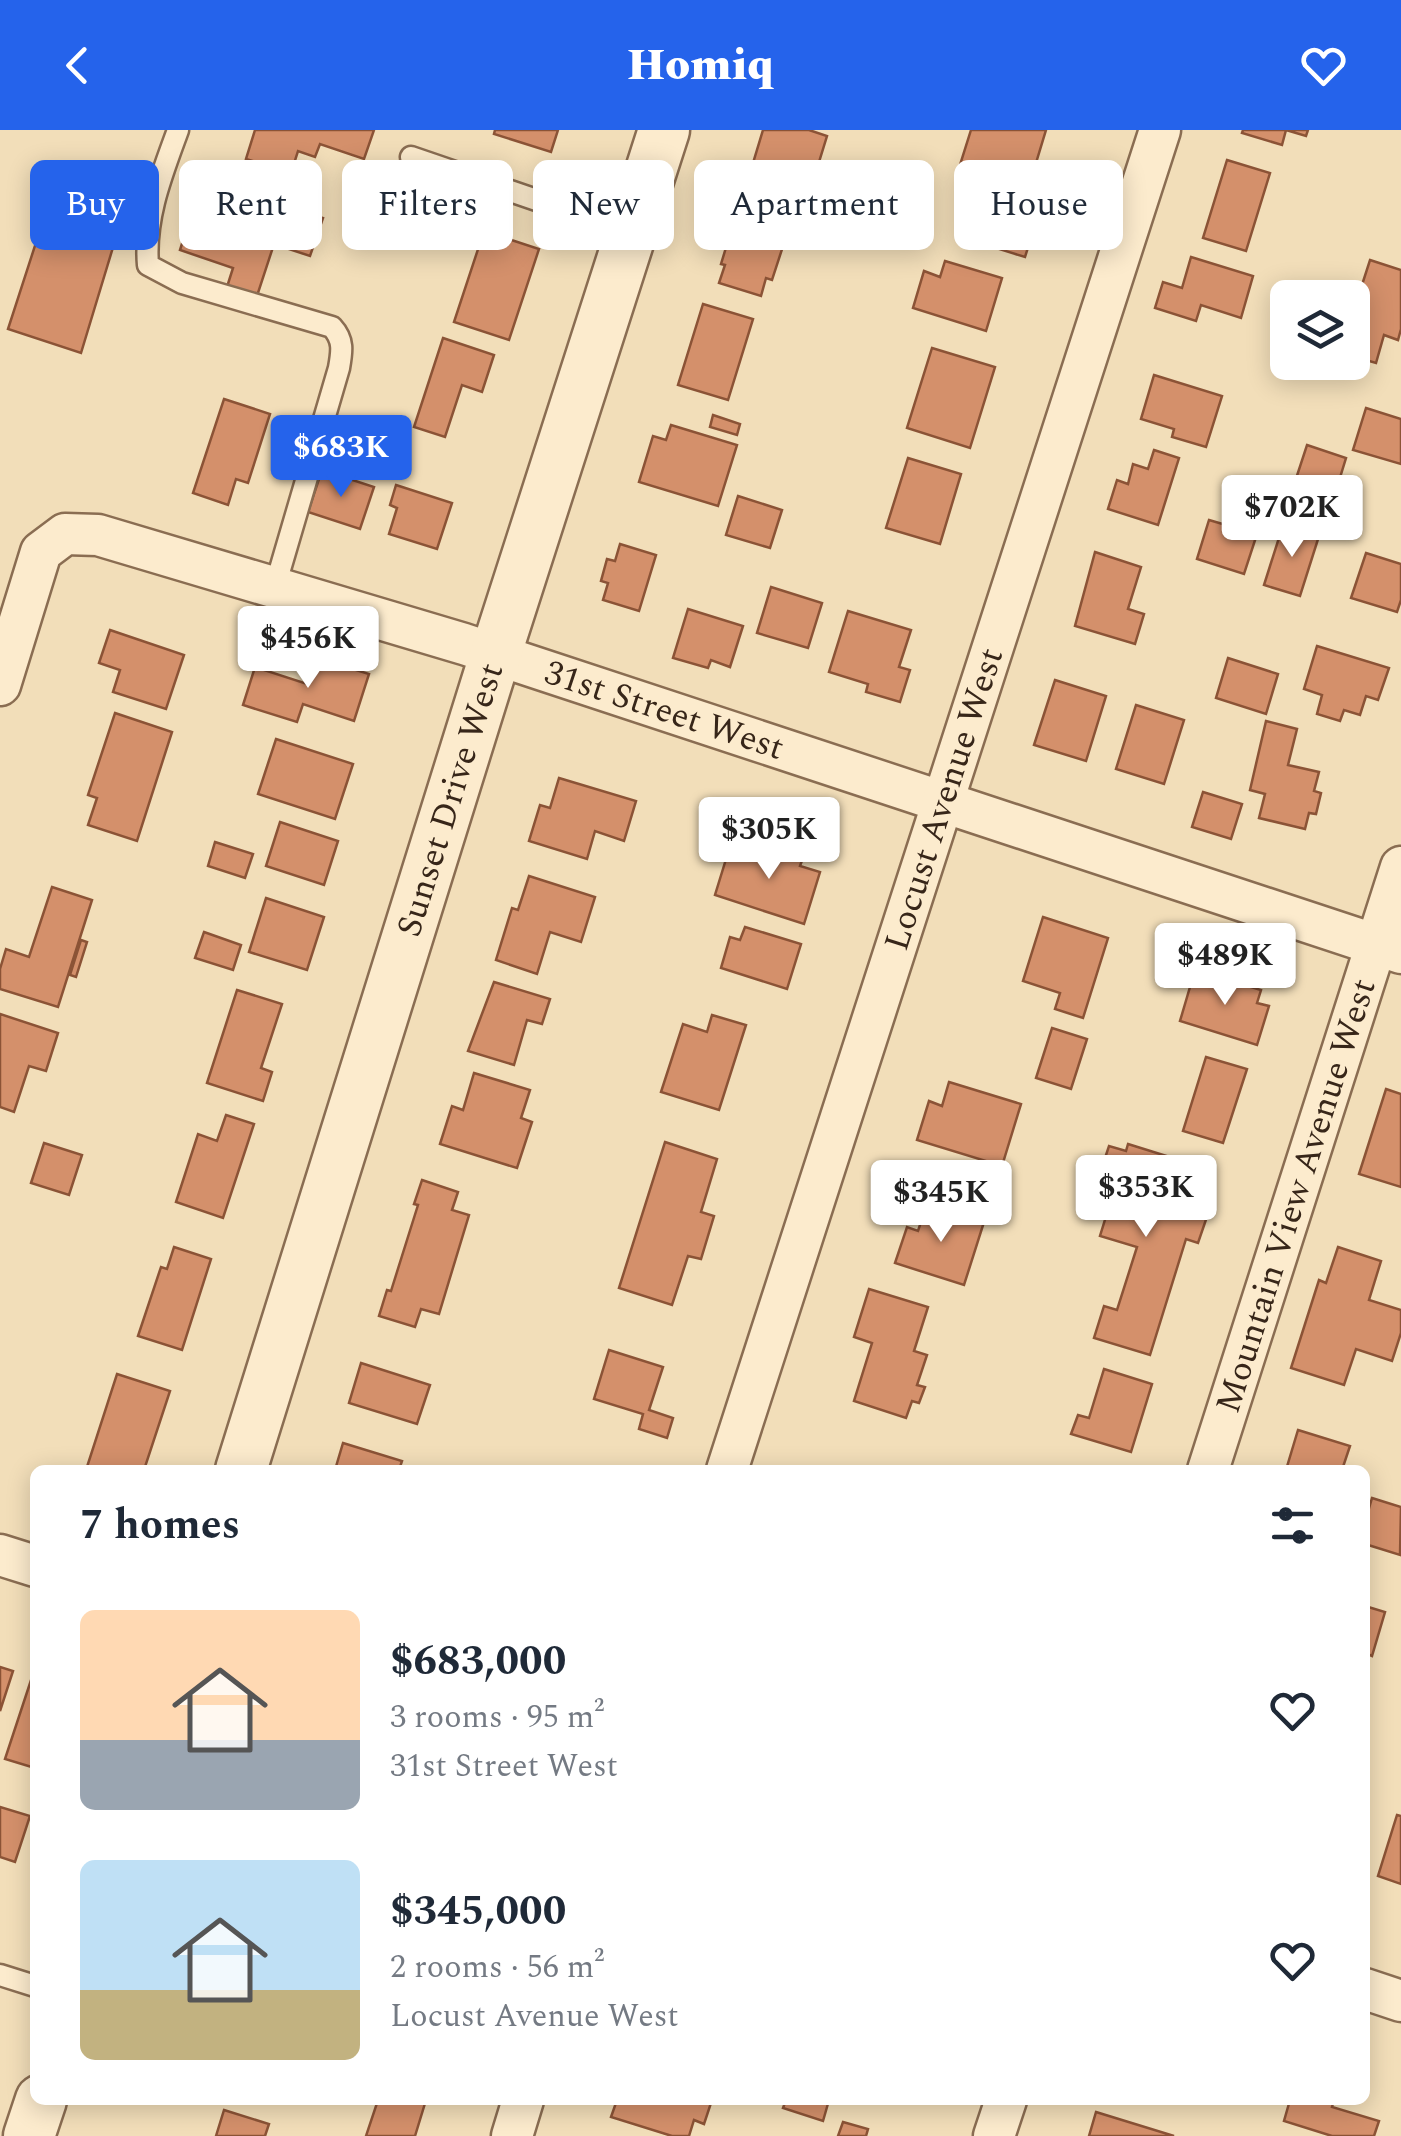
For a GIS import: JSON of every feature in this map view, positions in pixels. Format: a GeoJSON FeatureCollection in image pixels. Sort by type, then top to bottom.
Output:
{"type":"FeatureCollection","features":[{"type":"Feature","properties":{"kind":"street","name":"Sunset Drive West"},"geometry":{"type":"LineString","coordinates":[[655,160],[664,130]]}},
{"type":"Feature","properties":{"kind":"street","name":"Locust Avenue West"},"geometry":{"type":"LineString","coordinates":[[729,1465],[1160,130]]}},
{"type":"Feature","properties":{"kind":"street","name":"Sunset Drive West"},"geometry":{"type":"LineString","coordinates":[[243,1465],[626,250]]}},
{"type":"Feature","properties":{"kind":"street","name":"31st Street West"},"geometry":{"type":"LineString","coordinates":[[0,685],[42,552],[65,534],[98,536],[495,656],[1388,949]]}},
{"type":"Feature","properties":{"kind":"street","name":"Mountain View Avenue West"},"geometry":{"type":"LineString","coordinates":[[1210,1465],[1388,949],[1401,867]]}},
{"type":"Feature","properties":{"kind":"street"},"geometry":{"type":"LineString","coordinates":[[0,1555],[30,1564]]}},
{"type":"Feature","properties":{"kind":"street"},"geometry":{"type":"LineString","coordinates":[[1370,1991],[1401,2000]]}},
{"type":"Feature","properties":{"kind":"street"},"geometry":{"type":"LineString","coordinates":[[29,2136],[38,2105]]}},
{"type":"Feature","properties":{"kind":"street"},"geometry":{"type":"LineString","coordinates":[[512,2136],[522,2105]]}},
{"type":"Feature","properties":{"kind":"street"},"geometry":{"type":"LineString","coordinates":[[994,2136],[1004,2105]]}},
{"type":"Feature","properties":{"kind":"lane"},"geometry":{"type":"LineString","coordinates":[[178,130],[158,185],[146,238],[148,265],[182,282],[332,327],[340,336],[338,368],[274,590]]}},
{"type":"Feature","properties":{"kind":"lane"},"geometry":{"type":"LineString","coordinates":[[411,157],[533,198]]}},
{"type":"Feature","properties":{"kind":"lane"},"geometry":{"type":"LineString","coordinates":[[0,1976],[30,1985]]}},
{"type":"Feature","properties":{"kind":"building"},"geometry":{"type":"Polygon","coordinates":[[[255,130],[374,130],[364,159],[320,144],[315,157],[298,151],[295,160],[246,159],[255,130]]]}},
{"type":"Feature","properties":{"kind":"building"},"geometry":{"type":"Polygon","coordinates":[[[495,130],[558,130],[551,152],[494,134],[495,130]]]}},
{"type":"Feature","properties":{"kind":"building"},"geometry":{"type":"Polygon","coordinates":[[[763,130],[809,130],[827,136],[820,160],[754,160],[763,130]]]}},
{"type":"Feature","properties":{"kind":"building"},"geometry":{"type":"Polygon","coordinates":[[[971,130],[1046,130],[1037,160],[962,160],[971,130]]]}},
{"type":"Feature","properties":{"kind":"building"},"geometry":{"type":"Polygon","coordinates":[[[1286,130],[1282,145],[1242,133],[1286,130]]]}},
{"type":"Feature","properties":{"kind":"building"},"geometry":{"type":"Polygon","coordinates":[[[1286,130],[1308,130],[1306,136],[1286,130]]]}},
{"type":"Feature","properties":{"kind":"building"},"geometry":{"type":"Polygon","coordinates":[[[1227,160],[1270,173],[1246,251],[1203,238],[1227,160]]]}},
{"type":"Feature","properties":{"kind":"building"},"geometry":{"type":"Polygon","coordinates":[[[513,240],[539,250],[509,340],[454,322],[478,250],[513,250],[513,240]]]}},
{"type":"Feature","properties":{"kind":"building"},"geometry":{"type":"Polygon","coordinates":[[[34,250],[112,250],[81,353],[8,329],[34,250]]]}},
{"type":"Feature","properties":{"kind":"building"},"geometry":{"type":"Polygon","coordinates":[[[180,250],[272,250],[257,296],[227,287],[233,268],[180,250]]]}},
{"type":"Feature","properties":{"kind":"building"},"geometry":{"type":"Polygon","coordinates":[[[725,250],[782,250],[772,280],[766,278],[761,296],[719,283],[725,265],[721,264],[725,250]]]}},
{"type":"Feature","properties":{"kind":"building"},"geometry":{"type":"Polygon","coordinates":[[[1002,250],[1027,250],[1025,257],[1002,250]]]}},
{"type":"Feature","properties":{"kind":"building"},"geometry":{"type":"Polygon","coordinates":[[[1191,257],[1253,276],[1241,318],[1201,305],[1196,321],[1155,308],[1163,282],[1182,288],[1191,257]]]}},
{"type":"Feature","properties":{"kind":"building"},"geometry":{"type":"Polygon","coordinates":[[[1370,260],[1401,270],[1401,329],[1398,340],[1384,335],[1376,363],[1370,361],[1370,280],[1364,280],[1370,260]]]}},
{"type":"Feature","properties":{"kind":"building"},"geometry":{"type":"Polygon","coordinates":[[[945,261],[1002,278],[986,331],[913,308],[924,271],[940,277],[945,261]]]}},
{"type":"Feature","properties":{"kind":"building"},"geometry":{"type":"Polygon","coordinates":[[[703,304],[753,319],[728,400],[678,385],[703,304]]]}},
{"type":"Feature","properties":{"kind":"building"},"geometry":{"type":"Polygon","coordinates":[[[443,338],[494,355],[482,392],[462,385],[445,437],[414,427],[443,338]]]}},
{"type":"Feature","properties":{"kind":"building"},"geometry":{"type":"Polygon","coordinates":[[[932,348],[995,367],[970,448],[907,428],[932,348]]]}},
{"type":"Feature","properties":{"kind":"building"},"geometry":{"type":"Polygon","coordinates":[[[1154,375],[1222,396],[1206,447],[1172,437],[1174,429],[1141,419],[1154,375]]]}},
{"type":"Feature","properties":{"kind":"building"},"geometry":{"type":"Polygon","coordinates":[[[224,399],[270,414],[248,483],[236,479],[228,505],[193,493],[224,399]]]}},
{"type":"Feature","properties":{"kind":"building"},"geometry":{"type":"Polygon","coordinates":[[[1366,408],[1401,419],[1401,464],[1353,450],[1366,408]]]}},
{"type":"Feature","properties":{"kind":"building"},"geometry":{"type":"Polygon","coordinates":[[[713,415],[740,424],[737,435],[710,427],[713,415]]]}},
{"type":"Feature","properties":{"kind":"building"},"geometry":{"type":"Polygon","coordinates":[[[671,425],[737,445],[718,506],[639,482],[653,436],[666,440],[671,425]]]}},
{"type":"Feature","properties":{"kind":"building"},"geometry":{"type":"Polygon","coordinates":[[[1307,445],[1346,458],[1330,510],[1290,497],[1307,445]]]}},
{"type":"Feature","properties":{"kind":"building"},"geometry":{"type":"Polygon","coordinates":[[[1154,450],[1179,458],[1158,525],[1108,509],[1117,480],[1128,484],[1133,464],[1148,469],[1154,450]]]}},
{"type":"Feature","properties":{"kind":"building"},"geometry":{"type":"Polygon","coordinates":[[[908,458],[961,474],[940,544],[886,528],[908,458]]]}},
{"type":"Feature","properties":{"kind":"building"},"geometry":{"type":"Polygon","coordinates":[[[322,470],[374,487],[360,529],[308,512],[322,470]]]}},
{"type":"Feature","properties":{"kind":"building"},"geometry":{"type":"Polygon","coordinates":[[[396,485],[452,503],[437,549],[389,534],[397,508],[390,505],[396,485]]]}},
{"type":"Feature","properties":{"kind":"building"},"geometry":{"type":"Polygon","coordinates":[[[738,496],[782,510],[770,548],[726,535],[738,496]]]}},
{"type":"Feature","properties":{"kind":"building"},"geometry":{"type":"Polygon","coordinates":[[[1209,520],[1257,534],[1244,574],[1197,559],[1209,520]]]}},
{"type":"Feature","properties":{"kind":"building"},"geometry":{"type":"Polygon","coordinates":[[[1283,525],[1319,536],[1300,596],[1264,585],[1283,525]]]}},
{"type":"Feature","properties":{"kind":"building"},"geometry":{"type":"Polygon","coordinates":[[[620,544],[656,555],[639,611],[603,600],[608,583],[601,581],[607,559],[615,561],[620,544]]]}},
{"type":"Feature","properties":{"kind":"building"},"geometry":{"type":"Polygon","coordinates":[[[1095,552],[1141,567],[1128,609],[1144,614],[1135,644],[1075,626],[1095,552]]]}},
{"type":"Feature","properties":{"kind":"building"},"geometry":{"type":"Polygon","coordinates":[[[1366,553],[1401,564],[1397,612],[1351,598],[1366,553]]]}},
{"type":"Feature","properties":{"kind":"building"},"geometry":{"type":"Polygon","coordinates":[[[771,587],[822,603],[808,648],[757,633],[771,587]]]}},
{"type":"Feature","properties":{"kind":"building"},"geometry":{"type":"Polygon","coordinates":[[[688,609],[743,626],[730,667],[711,660],[708,668],[673,658],[688,609]]]}},
{"type":"Feature","properties":{"kind":"building"},"geometry":{"type":"Polygon","coordinates":[[[848,611],[911,630],[899,667],[910,670],[900,702],[866,692],[868,684],[829,672],[848,611]]]}},
{"type":"Feature","properties":{"kind":"building"},"geometry":{"type":"Polygon","coordinates":[[[110,630],[184,655],[166,709],[113,692],[120,670],[99,663],[110,630]]]}},
{"type":"Feature","properties":{"kind":"building"},"geometry":{"type":"Polygon","coordinates":[[[1317,646],[1389,668],[1378,700],[1366,696],[1360,715],[1344,710],[1340,721],[1317,714],[1322,695],[1304,689],[1317,646]]]}},
{"type":"Feature","properties":{"kind":"building"},"geometry":{"type":"Polygon","coordinates":[[[315,657],[369,674],[354,721],[303,704],[297,722],[243,705],[255,667],[307,684],[315,657]]]}},
{"type":"Feature","properties":{"kind":"building"},"geometry":{"type":"Polygon","coordinates":[[[1228,658],[1278,674],[1266,714],[1216,698],[1228,658]]]}},
{"type":"Feature","properties":{"kind":"building"},"geometry":{"type":"Polygon","coordinates":[[[1055,680],[1106,696],[1086,761],[1034,745],[1055,680]]]}},
{"type":"Feature","properties":{"kind":"building"},"geometry":{"type":"Polygon","coordinates":[[[1136,705],[1184,720],[1164,784],[1116,769],[1136,705]]]}},
{"type":"Feature","properties":{"kind":"building"},"geometry":{"type":"Polygon","coordinates":[[[115,713],[172,732],[137,841],[88,825],[97,798],[88,795],[115,713]]]}},
{"type":"Feature","properties":{"kind":"building"},"geometry":{"type":"Polygon","coordinates":[[[1266,721],[1297,729],[1288,765],[1319,772],[1314,791],[1321,793],[1316,814],[1309,813],[1305,829],[1259,818],[1265,794],[1250,790],[1266,721]]]}},
{"type":"Feature","properties":{"kind":"building"},"geometry":{"type":"Polygon","coordinates":[[[276,739],[353,764],[335,819],[258,794],[276,739]]]}},
{"type":"Feature","properties":{"kind":"building"},"geometry":{"type":"Polygon","coordinates":[[[559,778],[636,801],[624,841],[595,831],[587,859],[529,841],[540,805],[550,808],[559,778]]]}},
{"type":"Feature","properties":{"kind":"building"},"geometry":{"type":"Polygon","coordinates":[[[1203,792],[1242,804],[1231,839],[1192,827],[1203,792]]]}},
{"type":"Feature","properties":{"kind":"building"},"geometry":{"type":"Polygon","coordinates":[[[280,822],[338,841],[324,885],[266,866],[280,822]]]}},
{"type":"Feature","properties":{"kind":"building"},"geometry":{"type":"Polygon","coordinates":[[[215,842],[253,854],[245,878],[208,866],[215,842]]]}},
{"type":"Feature","properties":{"kind":"building"},"geometry":{"type":"Polygon","coordinates":[[[731,843],[778,858],[781,847],[804,855],[800,866],[820,872],[804,924],[715,895],[731,843]]]}},
{"type":"Feature","properties":{"kind":"building"},"geometry":{"type":"Polygon","coordinates":[[[529,876],[595,897],[581,942],[550,932],[537,974],[496,960],[512,908],[518,910],[529,876]]]}},
{"type":"Feature","properties":{"kind":"building"},"geometry":{"type":"Polygon","coordinates":[[[52,887],[92,900],[58,1007],[0,989],[6,949],[29,957],[52,887]]]}},
{"type":"Feature","properties":{"kind":"building"},"geometry":{"type":"Polygon","coordinates":[[[266,898],[324,917],[307,970],[249,952],[266,898]]]}},
{"type":"Feature","properties":{"kind":"building"},"geometry":{"type":"Polygon","coordinates":[[[1043,917],[1108,938],[1083,1018],[1055,1009],[1060,993],[1023,981],[1043,917]]]}},
{"type":"Feature","properties":{"kind":"building"},"geometry":{"type":"Polygon","coordinates":[[[745,927],[801,944],[787,989],[721,968],[730,937],[740,940],[745,927]]]}},
{"type":"Feature","properties":{"kind":"building"},"geometry":{"type":"Polygon","coordinates":[[[204,932],[241,945],[233,970],[195,958],[204,932]]]}},
{"type":"Feature","properties":{"kind":"building"},"geometry":{"type":"Polygon","coordinates":[[[81,940],[87,942],[76,977],[70,975],[81,940]]]}},
{"type":"Feature","properties":{"kind":"building"},"geometry":{"type":"Polygon","coordinates":[[[1195,970],[1261,990],[1257,1003],[1269,1006],[1257,1045],[1180,1021],[1195,970]]]}},
{"type":"Feature","properties":{"kind":"building"},"geometry":{"type":"Polygon","coordinates":[[[494,982],[550,999],[542,1024],[527,1020],[514,1065],[468,1051],[494,982]]]}},
{"type":"Feature","properties":{"kind":"building"},"geometry":{"type":"Polygon","coordinates":[[[237,990],[282,1004],[261,1068],[272,1072],[263,1101],[207,1083],[237,990]]]}},
{"type":"Feature","properties":{"kind":"building"},"geometry":{"type":"Polygon","coordinates":[[[0,1014],[58,1033],[46,1071],[29,1066],[14,1112],[0,1107],[0,1014]]]}},
{"type":"Feature","properties":{"kind":"building"},"geometry":{"type":"Polygon","coordinates":[[[712,1015],[746,1025],[719,1110],[661,1092],[683,1024],[707,1032],[712,1015]]]}},
{"type":"Feature","properties":{"kind":"building"},"geometry":{"type":"Polygon","coordinates":[[[1052,1028],[1087,1039],[1071,1089],[1036,1078],[1052,1028]]]}},
{"type":"Feature","properties":{"kind":"building"},"geometry":{"type":"Polygon","coordinates":[[[1206,1057],[1247,1069],[1223,1143],[1183,1131],[1206,1057]]]}},
{"type":"Feature","properties":{"kind":"building"},"geometry":{"type":"Polygon","coordinates":[[[474,1073],[530,1090],[521,1118],[532,1122],[517,1168],[440,1144],[452,1106],[463,1110],[474,1073]]]}},
{"type":"Feature","properties":{"kind":"building"},"geometry":{"type":"Polygon","coordinates":[[[949,1082],[1021,1104],[1002,1166],[917,1140],[929,1101],[942,1106],[949,1082]]]}},
{"type":"Feature","properties":{"kind":"building"},"geometry":{"type":"Polygon","coordinates":[[[1386,1089],[1401,1094],[1401,1187],[1359,1174],[1386,1089]]]}},
{"type":"Feature","properties":{"kind":"building"},"geometry":{"type":"Polygon","coordinates":[[[226,1115],[254,1124],[223,1218],[176,1202],[198,1134],[217,1141],[226,1115]]]}},
{"type":"Feature","properties":{"kind":"building"},"geometry":{"type":"Polygon","coordinates":[[[665,1142],[717,1159],[701,1212],[714,1216],[701,1259],[688,1256],[672,1305],[619,1288],[665,1142]]]}},
{"type":"Feature","properties":{"kind":"building"},"geometry":{"type":"Polygon","coordinates":[[[44,1143],[82,1155],[69,1195],[31,1183],[44,1143]]]}},
{"type":"Feature","properties":{"kind":"building"},"geometry":{"type":"Polygon","coordinates":[[[1128,1144],[1186,1162],[1176,1194],[1211,1205],[1198,1243],[1186,1239],[1150,1355],[1094,1338],[1104,1306],[1117,1310],[1137,1247],[1100,1236],[1116,1184],[1098,1179],[1109,1146],[1126,1151],[1128,1144]]]}},
{"type":"Feature","properties":{"kind":"building"},"geometry":{"type":"Polygon","coordinates":[[[422,1180],[458,1192],[452,1210],[469,1215],[439,1314],[421,1309],[415,1327],[379,1316],[387,1290],[391,1291],[422,1180]]]}},
{"type":"Feature","properties":{"kind":"building"},"geometry":{"type":"Polygon","coordinates":[[[927,1204],[984,1222],[964,1285],[895,1263],[907,1227],[918,1231],[927,1204]]]}},
{"type":"Feature","properties":{"kind":"building"},"geometry":{"type":"Polygon","coordinates":[[[174,1247],[211,1259],[182,1350],[138,1336],[161,1267],[167,1269],[174,1247]]]}},
{"type":"Feature","properties":{"kind":"building"},"geometry":{"type":"Polygon","coordinates":[[[1338,1247],[1381,1261],[1369,1300],[1401,1310],[1401,1333],[1392,1361],[1356,1349],[1344,1385],[1291,1368],[1319,1280],[1326,1283],[1338,1247]]]}},
{"type":"Feature","properties":{"kind":"building"},"geometry":{"type":"Polygon","coordinates":[[[869,1289],[928,1307],[914,1351],[927,1355],[917,1385],[925,1387],[919,1403],[912,1401],[906,1418],[854,1401],[872,1343],[854,1337],[869,1289]]]}},
{"type":"Feature","properties":{"kind":"building"},"geometry":{"type":"Polygon","coordinates":[[[609,1350],[663,1367],[649,1410],[673,1418],[667,1438],[639,1429],[643,1414],[594,1399],[609,1350]]]}},
{"type":"Feature","properties":{"kind":"building"},"geometry":{"type":"Polygon","coordinates":[[[361,1363],[430,1385],[417,1424],[349,1403],[361,1363]]]}},
{"type":"Feature","properties":{"kind":"building"},"geometry":{"type":"Polygon","coordinates":[[[1104,1369],[1152,1384],[1131,1452],[1071,1434],[1078,1415],[1089,1418],[1104,1369]]]}},
{"type":"Feature","properties":{"kind":"building"},"geometry":{"type":"Polygon","coordinates":[[[117,1374],[170,1391],[146,1465],[88,1465],[117,1374]]]}},
{"type":"Feature","properties":{"kind":"building"},"geometry":{"type":"Polygon","coordinates":[[[1298,1430],[1350,1446],[1344,1465],[1288,1465],[1298,1430]]]}},
{"type":"Feature","properties":{"kind":"building"},"geometry":{"type":"Polygon","coordinates":[[[343,1443],[402,1461],[401,1465],[336,1465],[343,1443]]]}},
{"type":"Feature","properties":{"kind":"building"},"geometry":{"type":"Polygon","coordinates":[[[1372,1498],[1401,1507],[1400,1555],[1370,1546],[1372,1498]]]}},
{"type":"Feature","properties":{"kind":"building"},"geometry":{"type":"Polygon","coordinates":[[[1370,1608],[1385,1612],[1370,1655],[1370,1608]]]}},
{"type":"Feature","properties":{"kind":"building"},"geometry":{"type":"Polygon","coordinates":[[[0,1667],[13,1671],[0,1711],[0,1667]]]}},
{"type":"Feature","properties":{"kind":"building"},"geometry":{"type":"Polygon","coordinates":[[[30,1683],[30,1766],[5,1759],[30,1683]]]}},
{"type":"Feature","properties":{"kind":"building"},"geometry":{"type":"Polygon","coordinates":[[[0,1807],[30,1816],[15,1862],[0,1857],[0,1807]]]}},
{"type":"Feature","properties":{"kind":"building"},"geometry":{"type":"Polygon","coordinates":[[[1397,1815],[1401,1816],[1401,1884],[1378,1876],[1397,1815]]]}},
{"type":"Feature","properties":{"kind":"building"},"geometry":{"type":"Polygon","coordinates":[[[376,2105],[424,2105],[415,2136],[366,2136],[376,2105]]]}},
{"type":"Feature","properties":{"kind":"building"},"geometry":{"type":"Polygon","coordinates":[[[615,2105],[710,2105],[704,2124],[694,2120],[689,2136],[672,2136],[611,2117],[615,2105]]]}},
{"type":"Feature","properties":{"kind":"building"},"geometry":{"type":"Polygon","coordinates":[[[784,2105],[828,2105],[823,2121],[783,2108],[784,2105]]]}},
{"type":"Feature","properties":{"kind":"building"},"geometry":{"type":"Polygon","coordinates":[[[1289,2105],[1333,2105],[1379,2121],[1374,2136],[1332,2136],[1284,2121],[1289,2105]]]}},
{"type":"Feature","properties":{"kind":"building"},"geometry":{"type":"Polygon","coordinates":[[[224,2110],[269,2124],[265,2136],[216,2136],[224,2110]]]}},
{"type":"Feature","properties":{"kind":"building"},"geometry":{"type":"Polygon","coordinates":[[[1096,2112],[1174,2136],[1089,2136],[1096,2112]]]}},
{"type":"Feature","properties":{"kind":"building"},"geometry":{"type":"Polygon","coordinates":[[[843,2122],[868,2129],[866,2136],[838,2136],[843,2122]]]}}]}
